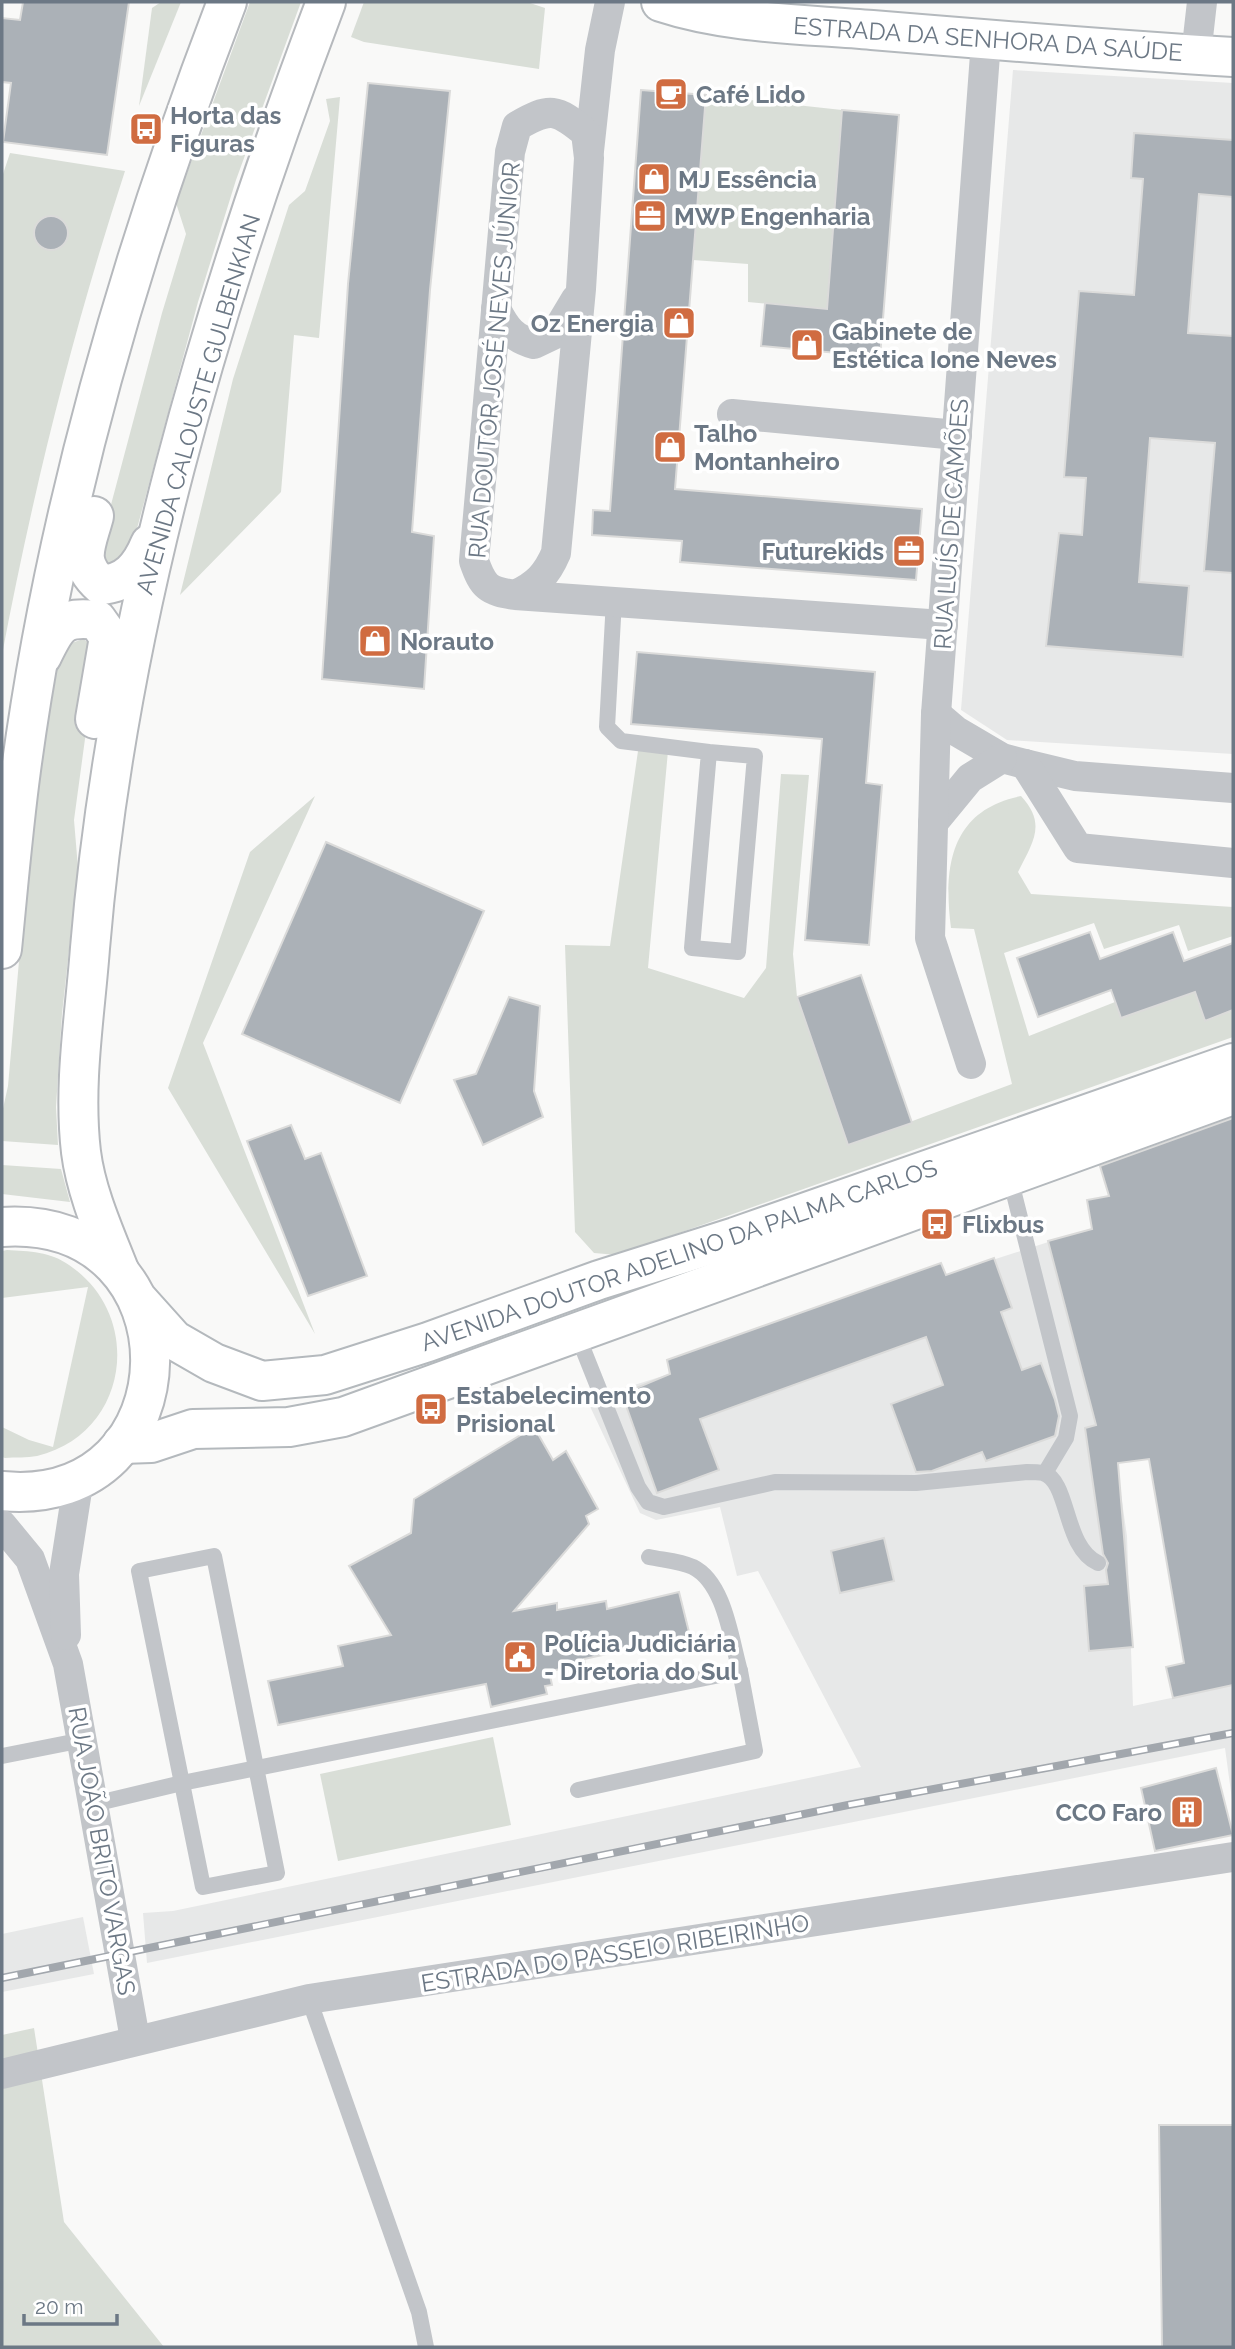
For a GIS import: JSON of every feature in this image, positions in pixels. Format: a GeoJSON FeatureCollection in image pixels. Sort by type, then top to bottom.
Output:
{"type":"FeatureCollection","features":[{"type":"Feature","properties":{"kind":"main road"},"geometry":{"type":"LineString","coordinates":[[2,949],[21,770],[38,665],[79,468],[142,240],[227,2]]}},
{"type":"Feature","properties":{"kind":"main road","name":"AVENIDA CALOUSTE GULBENKIAN"},"geometry":{"type":"LineString","coordinates":[[129,1286],[97,1216],[82,1154],[78,1090],[97,872],[142,607],[163,513],[214,331],[262,179],[326,2]]}},
{"type":"Feature","properties":{"kind":"main road","name":"ESTRADA DA SENHORA DA SAÚDE"},"geometry":{"type":"LineString","coordinates":[[683,5],[986,41],[1215,56]]}},
{"type":"Feature","properties":{"kind":"main road"},"geometry":{"type":"LineString","coordinates":[[142,240],[154,284],[83,556],[87,573],[101,585],[118,584],[145,556],[163,513]]}},
{"type":"Feature","properties":{"kind":"main road"},"geometry":{"type":"LineString","coordinates":[[38,665],[59,626],[74,618],[97,620],[109,637],[81,809],[97,872]]}},
{"type":"Feature","properties":{"kind":"main road","name":"AVENIDA DOUTOR ADELINO DA PALMA CARLOS"},"geometry":{"type":"LineString","coordinates":[[129,1286],[174,1340],[214,1363],[262,1381],[325,1375],[735,1237],[1233,1063]]}},
{"type":"Feature","properties":{"kind":"main road","name":"AVENIDA DOUTOR ADELINO DA PALMA CARLOS"},"geometry":{"type":"LineString","coordinates":[[122,1444],[151,1443],[193,1429],[289,1427],[343,1417],[1233,1095]]}},
{"type":"Feature","properties":{"kind":"main road"},"geometry":{"type":"LineString","coordinates":[[2,1227],[46,1228],[86,1243],[129,1286],[150,1337],[151,1375],[142,1412],[122,1444],[103,1464],[61,1486],[24,1493],[2,1491]]}},
{"type":"Feature","properties":{"kind":"street","name":"RUA DOUTOR JOSÉ NEVES JÚNIOR"},"geometry":{"type":"LineString","coordinates":[[589,158],[586,133],[566,116],[542,112],[517,126],[510,152],[474,561],[481,583],[497,593],[515,595],[531,587],[547,573],[556,553],[581,289],[589,158],[600,50],[610,2]]}},
{"type":"Feature","properties":{"kind":"street"},"geometry":{"type":"LineString","coordinates":[[1202,2],[1215,56]]}},
{"type":"Feature","properties":{"kind":"street","name":"RUA LUÍS DE CAMÕES"},"geometry":{"type":"LineString","coordinates":[[971,1064],[930,938],[936,714],[986,41]]}},
{"type":"Feature","properties":{"kind":"street"},"geometry":{"type":"LineString","coordinates":[[496,309],[505,328],[518,340],[534,344],[555,334],[581,289]]}},
{"type":"Feature","properties":{"kind":"street"},"geometry":{"type":"LineString","coordinates":[[490,381],[502,364],[518,354],[537,353],[555,365],[571,397]]}},
{"type":"Feature","properties":{"kind":"street"},"geometry":{"type":"LineString","coordinates":[[732,414],[957,435]]}},
{"type":"Feature","properties":{"kind":"street"},"geometry":{"type":"LineString","coordinates":[[556,553],[557,571],[565,588],[582,598]]}},
{"type":"Feature","properties":{"kind":"street"},"geometry":{"type":"LineString","coordinates":[[515,595],[943,625]]}},
{"type":"Feature","properties":{"kind":"street"},"geometry":{"type":"LineString","coordinates":[[936,714],[956,732],[1013,761],[1075,776],[1233,788]]}},
{"type":"Feature","properties":{"kind":"street"},"geometry":{"type":"LineString","coordinates":[[933,823],[970,778],[1013,761]]}},
{"type":"Feature","properties":{"kind":"street"},"geometry":{"type":"LineString","coordinates":[[1013,761],[1078,848],[1233,863]]}},
{"type":"Feature","properties":{"kind":"street","name":"RUA JOÃO BRITO VARGAS"},"geometry":{"type":"LineString","coordinates":[[79,1478],[64,1574],[68,1664],[135,2039]]}},
{"type":"Feature","properties":{"kind":"street","name":"RUA JOÃO BRITO VARGAS"},"geometry":{"type":"LineString","coordinates":[[2,1525],[30,1559],[68,1664]]}},
{"type":"Feature","properties":{"kind":"street","name":"ESTRADA DO PASSEIO RIBEIRINHO"},"geometry":{"type":"LineString","coordinates":[[2,2074],[135,2039],[209,2025],[309,1999],[1233,1857]]}},
{"type":"Feature","properties":{"kind":"lane"},"geometry":{"type":"LineString","coordinates":[[614,600],[607,727],[621,741],[755,755],[738,952],[692,948],[709,752]]}},
{"type":"Feature","properties":{"kind":"lane"},"geometry":{"type":"LineString","coordinates":[[1009,1174],[1070,1416],[1066,1438],[1045,1473]]}},
{"type":"Feature","properties":{"kind":"lane"},"geometry":{"type":"LineString","coordinates":[[577,1334],[638,1487],[648,1502],[664,1507],[775,1482],[916,1483],[1027,1472],[1045,1473],[1056,1483],[1081,1552],[1098,1563]]}},
{"type":"Feature","properties":{"kind":"lane"},"geometry":{"type":"LineString","coordinates":[[214,1556],[277,1872],[202,1887],[182,1783],[139,1571],[214,1556]]}},
{"type":"Feature","properties":{"kind":"lane"},"geometry":{"type":"LineString","coordinates":[[578,1790],[755,1751],[740,1671],[719,1601],[708,1579],[692,1567],[649,1557]]}},
{"type":"Feature","properties":{"kind":"lane"},"geometry":{"type":"LineString","coordinates":[[94,1804],[182,1783],[740,1671]]}},
{"type":"Feature","properties":{"kind":"lane"},"geometry":{"type":"LineString","coordinates":[[2,1756],[83,1740]]}},
{"type":"Feature","properties":{"kind":"lane"},"geometry":{"type":"LineString","coordinates":[[309,1999],[419,2312],[426,2347]]}},
{"type":"Feature","properties":{"kind":"shaded area"},"geometry":{"type":"Polygon","coordinates":[[[161,2],[181,2],[139,106],[152,8],[161,2]]]}},
{"type":"Feature","properties":{"kind":"shaded area"},"geometry":{"type":"Polygon","coordinates":[[[250,2],[301,2],[236,180],[198,302],[128,562],[108,566],[102,559],[104,531],[162,313],[186,234],[176,203],[250,2]]]}},
{"type":"Feature","properties":{"kind":"shaded area"},"geometry":{"type":"Polygon","coordinates":[[[364,2],[527,2],[545,8],[539,69],[364,42],[351,37],[364,2]]]}},
{"type":"Feature","properties":{"kind":"shaded area"},"geometry":{"type":"Polygon","coordinates":[[[1013,70],[1233,83],[1233,754],[1007,740],[961,710],[1013,70]]]}},
{"type":"Feature","properties":{"kind":"shaded area"},"geometry":{"type":"Polygon","coordinates":[[[706,95],[842,110],[827,309],[748,302],[748,264],[693,260],[706,95]]]}},
{"type":"Feature","properties":{"kind":"shaded area"},"geometry":{"type":"Polygon","coordinates":[[[340,97],[319,338],[294,335],[281,492],[180,595],[233,379],[289,205],[305,191],[330,121],[326,99],[340,97]]]}},
{"type":"Feature","properties":{"kind":"shaded area"},"geometry":{"type":"Polygon","coordinates":[[[10,153],[125,171],[88,291],[56,411],[2,655],[2,177],[10,153]]]}},
{"type":"Feature","properties":{"kind":"shaded area"},"geometry":{"type":"Polygon","coordinates":[[[83,639],[94,646],[96,658],[74,820],[78,868],[62,1014],[56,1107],[58,1145],[2,1141],[2,1113],[8,1086],[28,859],[41,763],[59,659],[69,644],[83,639]]]}},
{"type":"Feature","properties":{"kind":"shaded area"},"geometry":{"type":"Polygon","coordinates":[[[638,751],[668,751],[648,968],[744,998],[766,968],[781,774],[809,775],[793,954],[797,997],[848,1145],[1012,1084],[974,929],[951,928],[949,883],[951,863],[966,828],[979,814],[998,803],[1021,796],[1034,815],[1035,824],[1032,842],[1018,872],[1031,894],[1233,907],[1233,936],[1188,951],[1179,925],[1104,949],[1094,923],[1004,953],[1029,1036],[1115,1002],[1122,1018],[1195,992],[1205,1020],[1233,1011],[1233,1037],[617,1255],[594,1253],[575,1232],[565,945],[610,946],[638,751]]]}},
{"type":"Feature","properties":{"kind":"shaded area"},"geometry":{"type":"Polygon","coordinates":[[[315,796],[203,1043],[315,1334],[168,1088],[250,852],[315,796]]]}},
{"type":"Feature","properties":{"kind":"shaded area"},"geometry":{"type":"Polygon","coordinates":[[[2,1165],[61,1169],[70,1202],[2,1194],[2,1165]]]}},
{"type":"Feature","properties":{"kind":"shaded area"},"geometry":{"type":"Polygon","coordinates":[[[1076,1233],[1099,1343],[1127,1536],[1133,1706],[1233,1685],[1233,1807],[1225,1748],[147,1963],[143,1913],[173,1911],[861,1767],[758,1571],[737,1576],[720,1507],[656,1520],[640,1513],[587,1400],[669,1374],[667,1360],[941,1263],[946,1275],[1076,1233]]]}},
{"type":"Feature","properties":{"kind":"shaded area"},"geometry":{"type":"Polygon","coordinates":[[[2,1251],[47,1255],[69,1265],[93,1287],[109,1313],[117,1342],[116,1371],[108,1399],[92,1424],[68,1444],[33,1457],[2,1457],[2,1427],[29,1440],[53,1447],[88,1287],[2,1298],[2,1251]]]}},
{"type":"Feature","properties":{"kind":"shaded area"},"geometry":{"type":"Polygon","coordinates":[[[493,1737],[511,1825],[338,1861],[320,1774],[493,1737]]]}},
{"type":"Feature","properties":{"kind":"shaded area"},"geometry":{"type":"Polygon","coordinates":[[[83,1917],[94,1974],[2,1992],[2,1934],[83,1917]]]}},
{"type":"Feature","properties":{"kind":"shaded area"},"geometry":{"type":"Polygon","coordinates":[[[34,2028],[64,2222],[164,2347],[2,2347],[2,2035],[34,2028]]]}},
{"type":"Feature","properties":{"kind":"building"},"geometry":{"type":"Polygon","coordinates":[[[23,2],[129,2],[107,155],[3,142],[11,83],[2,82],[2,18],[20,20],[23,2]]]}},
{"type":"Feature","properties":{"kind":"building"},"geometry":{"type":"Polygon","coordinates":[[[368,83],[450,91],[430,290],[412,532],[434,536],[424,689],[322,679],[348,284],[368,83]]]}},
{"type":"Feature","properties":{"kind":"building"},"geometry":{"type":"Polygon","coordinates":[[[641,90],[706,95],[675,489],[922,509],[916,580],[680,562],[682,541],[592,535],[593,510],[610,511],[641,90]]]}},
{"type":"Feature","properties":{"kind":"building"},"geometry":{"type":"Polygon","coordinates":[[[842,110],[899,115],[880,357],[761,346],[765,303],[827,309],[842,110]]]}},
{"type":"Feature","properties":{"kind":"building"},"geometry":{"type":"Polygon","coordinates":[[[1134,133],[1233,140],[1233,197],[1199,194],[1188,333],[1233,336],[1233,573],[1204,571],[1215,443],[1150,438],[1139,582],[1189,586],[1183,657],[1046,646],[1059,533],[1082,535],[1086,478],[1064,477],[1079,291],[1134,295],[1143,179],[1131,178],[1134,133]]]}},
{"type":"Feature","properties":{"kind":"building"},"geometry":{"type":"Polygon","coordinates":[[[51,216],[63,221],[68,233],[63,245],[51,250],[39,245],[34,233],[39,221],[51,216]]]}},
{"type":"Feature","properties":{"kind":"building"},"geometry":{"type":"Polygon","coordinates":[[[637,652],[875,672],[866,783],[882,785],[869,945],[805,940],[822,739],[631,724],[637,652]]]}},
{"type":"Feature","properties":{"kind":"building"},"geometry":{"type":"Polygon","coordinates":[[[326,842],[484,911],[400,1103],[242,1034],[326,842]]]}},
{"type":"Feature","properties":{"kind":"building"},"geometry":{"type":"Polygon","coordinates":[[[1090,932],[1100,959],[1173,932],[1184,961],[1233,943],[1233,1010],[1205,1021],[1195,992],[1121,1018],[1111,990],[1038,1017],[1017,958],[1090,932]]]}},
{"type":"Feature","properties":{"kind":"building"},"geometry":{"type":"Polygon","coordinates":[[[861,975],[912,1123],[848,1145],[797,997],[861,975]]]}},
{"type":"Feature","properties":{"kind":"building"},"geometry":{"type":"Polygon","coordinates":[[[509,997],[540,1006],[534,1091],[543,1117],[483,1145],[454,1080],[476,1074],[509,997]]]}},
{"type":"Feature","properties":{"kind":"building"},"geometry":{"type":"Polygon","coordinates":[[[1233,1118],[1233,1685],[1173,1698],[1166,1667],[1184,1663],[1149,1459],[1118,1463],[1133,1647],[1089,1651],[1084,1586],[1108,1584],[1108,1563],[1103,1554],[1085,1428],[1096,1425],[1048,1241],[1092,1229],[1087,1200],[1109,1196],[1100,1166],[1233,1118]]]}},
{"type":"Feature","properties":{"kind":"building"},"geometry":{"type":"Polygon","coordinates":[[[291,1125],[305,1159],[321,1153],[367,1276],[308,1296],[247,1141],[291,1125]]]}},
{"type":"Feature","properties":{"kind":"building"},"geometry":{"type":"Polygon","coordinates":[[[994,1258],[1012,1308],[1001,1312],[1022,1370],[1041,1363],[1055,1400],[1059,1416],[1055,1436],[986,1461],[982,1452],[932,1471],[916,1472],[891,1404],[943,1385],[926,1337],[700,1419],[719,1470],[657,1493],[622,1394],[670,1374],[667,1360],[941,1263],[946,1275],[994,1258]]]}},
{"type":"Feature","properties":{"kind":"building"},"geometry":{"type":"Polygon","coordinates":[[[534,1427],[553,1460],[566,1451],[598,1509],[586,1516],[589,1524],[514,1611],[557,1603],[557,1610],[606,1601],[607,1609],[679,1592],[690,1636],[584,1659],[585,1665],[549,1671],[552,1685],[545,1686],[547,1694],[491,1707],[486,1684],[278,1725],[268,1681],[343,1666],[338,1646],[391,1635],[349,1566],[411,1533],[414,1499],[534,1427]]]}},
{"type":"Feature","properties":{"kind":"building"},"geometry":{"type":"Polygon","coordinates":[[[884,1538],[894,1581],[840,1593],[831,1551],[884,1538]]]}},
{"type":"Feature","properties":{"kind":"building","name":"CCO Faro"},"geometry":{"type":"Polygon","coordinates":[[[1216,1768],[1233,1835],[1155,1851],[1141,1788],[1216,1768]]]}},
{"type":"Feature","properties":{"kind":"building"},"geometry":{"type":"Polygon","coordinates":[[[1159,2125],[1233,2125],[1233,2347],[1162,2347],[1159,2125]]]}},
{"type":"Feature","properties":{"kind":"railway"},"geometry":{"type":"LineString","coordinates":[[2,1978],[848,1805],[1233,1733]]}},
{"type":"Feature","properties":{"kind":"place","name":"Café Lido"},"geometry":{"type":"Point","coordinates":[671,94]}},
{"type":"Feature","properties":{"kind":"place","name":"Horta das Figuras"},"geometry":{"type":"Point","coordinates":[146,129]}},
{"type":"Feature","properties":{"kind":"place","name":"MJ Essência"},"geometry":{"type":"Point","coordinates":[654,179]}},
{"type":"Feature","properties":{"kind":"place","name":"MWP Engenharia"},"geometry":{"type":"Point","coordinates":[650,216]}},
{"type":"Feature","properties":{"kind":"place","name":"Oz Energia"},"geometry":{"type":"Point","coordinates":[679,323]}},
{"type":"Feature","properties":{"kind":"place","name":"Gabinete de Estética Ione Neves"},"geometry":{"type":"Point","coordinates":[807,345]}},
{"type":"Feature","properties":{"kind":"place","name":"Talho Montanheiro"},"geometry":{"type":"Point","coordinates":[670,447]}},
{"type":"Feature","properties":{"kind":"place","name":"Futurekids"},"geometry":{"type":"Point","coordinates":[909,551]}},
{"type":"Feature","properties":{"kind":"place","name":"Norauto"},"geometry":{"type":"Point","coordinates":[375,641]}},
{"type":"Feature","properties":{"kind":"place","name":"Flixbus"},"geometry":{"type":"Point","coordinates":[937,1224]}},
{"type":"Feature","properties":{"kind":"place","name":"Estabelecimento Prisional"},"geometry":{"type":"Point","coordinates":[431,1409]}},
{"type":"Feature","properties":{"kind":"place","name":"Polícia Judiciária - Diretoria do Sul"},"geometry":{"type":"Point","coordinates":[520,1657]}},
{"type":"Feature","properties":{"kind":"place","name":"CCO Faro"},"geometry":{"type":"Point","coordinates":[1187,1812]}}]}
